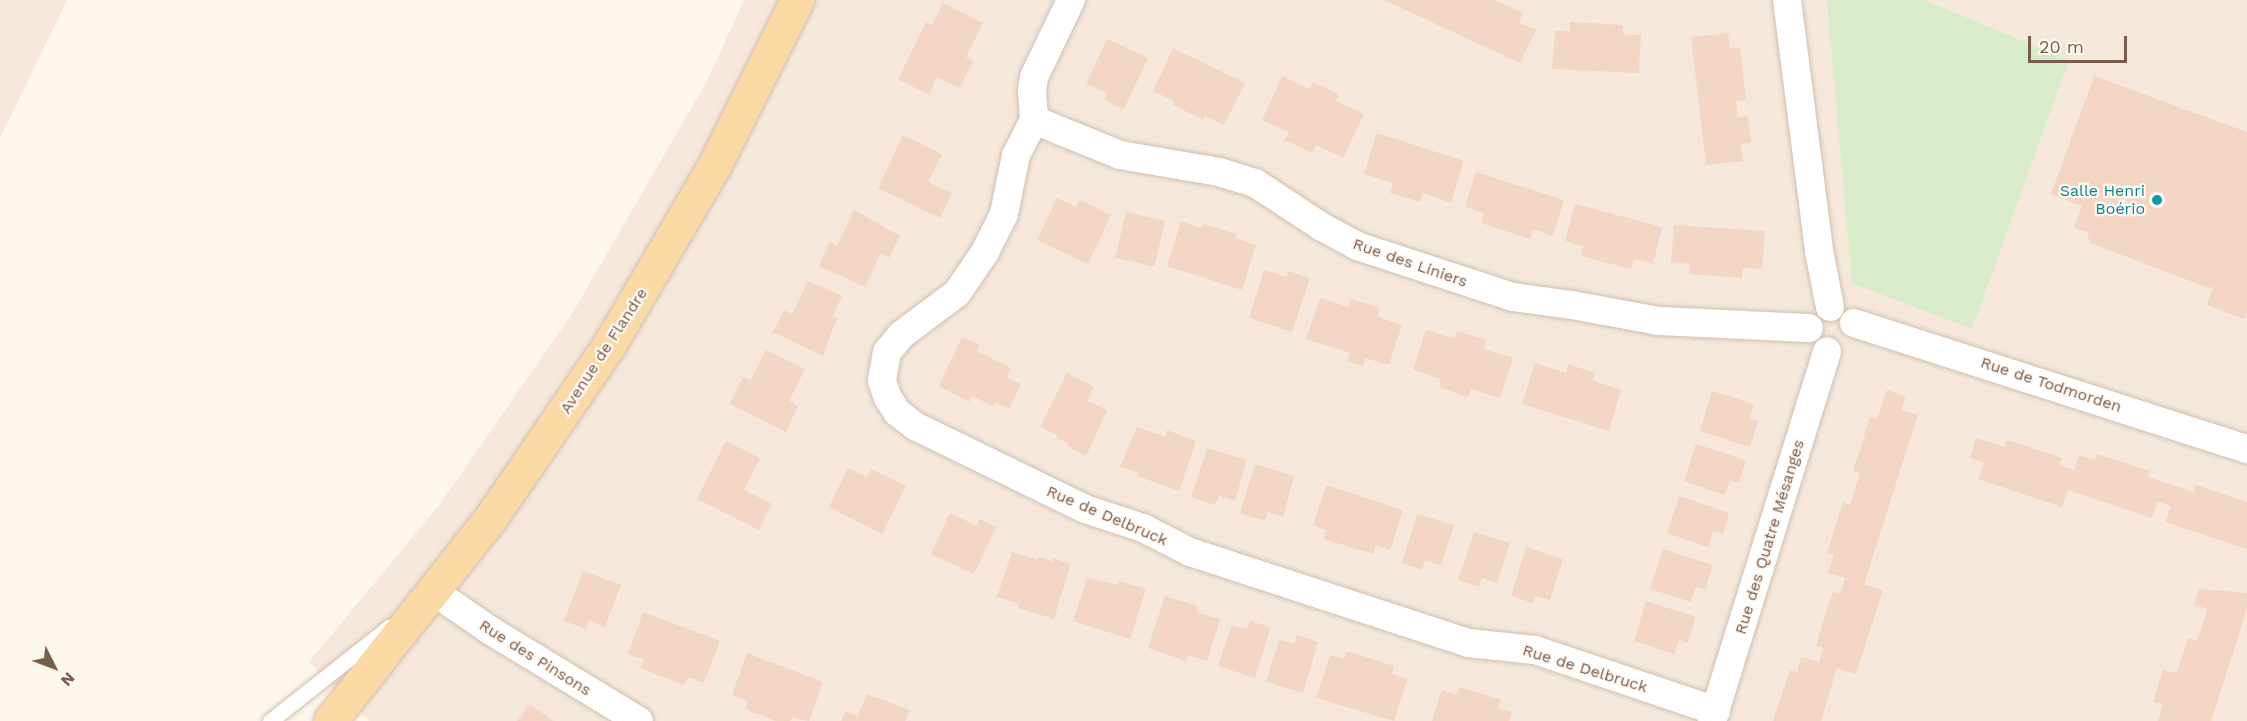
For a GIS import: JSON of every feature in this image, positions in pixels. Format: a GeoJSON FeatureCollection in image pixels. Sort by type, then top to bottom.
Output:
{"type":"FeatureCollection","features":[{"type":"Feature","properties":{"kind":"main road","name":"Avenue de Flandre"},"geometry":{"type":"LineString","coordinates":[[330,721],[527,467],[636,300],[714,166],[797,0]]}},
{"type":"Feature","properties":{"kind":"main road","name":"Avenue de Flandre"},"geometry":{"type":"LineString","coordinates":[[318,721],[366,674]]}},
{"type":"Feature","properties":{"kind":"street"},"geometry":{"type":"LineString","coordinates":[[1034,120],[1032,91],[1034,77],[1071,0]]}},
{"type":"Feature","properties":{"kind":"street"},"geometry":{"type":"LineString","coordinates":[[1787,0],[1819,251],[1830,307]]}},
{"type":"Feature","properties":{"kind":"street","name":"Rue des Liniers"},"geometry":{"type":"LineString","coordinates":[[1034,120],[1120,155],[1219,172],[1255,183],[1322,227],[1356,246],[1514,297],[1658,321],[1809,328]]}},
{"type":"Feature","properties":{"kind":"street","name":"Rue de Delbruck"},"geometry":{"type":"LineString","coordinates":[[1034,120],[1016,155],[1004,213],[980,262],[957,293],[901,335],[887,352],[882,371],[884,389],[892,405],[905,419],[1085,509],[1143,528],[1190,552],[1468,643],[1534,650],[1714,716]]}},
{"type":"Feature","properties":{"kind":"street"},"geometry":{"type":"LineString","coordinates":[[1830,307],[1845,311],[1854,323],[1855,335],[1849,345],[1839,352],[1827,352],[1814,344],[1809,328],[1815,314],[1830,307]]}},
{"type":"Feature","properties":{"kind":"street","name":"Rue de Todmorden"},"geometry":{"type":"LineString","coordinates":[[1854,323],[2247,449]]}},
{"type":"Feature","properties":{"kind":"street","name":"Rue des Quatre Mésanges"},"geometry":{"type":"LineString","coordinates":[[1714,716],[1827,352]]}},
{"type":"Feature","properties":{"kind":"street","name":"Rue des Pinsons"},"geometry":{"type":"LineString","coordinates":[[433,591],[622,717]]}},
{"type":"Feature","properties":{"kind":"lane"},"geometry":{"type":"LineString","coordinates":[[270,721],[433,591]]}},
{"type":"Feature","properties":{"kind":"shaded area"},"geometry":{"type":"Polygon","coordinates":[[[0,0],[67,0],[0,138],[0,0]]]}},
{"type":"Feature","properties":{"kind":"shaded area"},"geometry":{"type":"Polygon","coordinates":[[[744,0],[2247,0],[2247,721],[369,721],[309,662],[440,504],[572,314],[707,81],[744,0]]]}},
{"type":"Feature","properties":{"kind":"green space"},"geometry":{"type":"Polygon","coordinates":[[[1827,0],[1924,0],[2069,60],[1972,329],[1852,283],[1827,0]]]}},
{"type":"Feature","properties":{"kind":"building"},"geometry":{"type":"Polygon","coordinates":[[[1384,0],[1495,0],[1523,13],[1519,23],[1536,30],[1520,63],[1384,0]]]}},
{"type":"Feature","properties":{"kind":"building"},"geometry":{"type":"Polygon","coordinates":[[[943,3],[983,23],[966,57],[973,61],[960,88],[937,77],[929,95],[898,79],[926,22],[932,25],[943,3]]]}},
{"type":"Feature","properties":{"kind":"building"},"geometry":{"type":"Polygon","coordinates":[[[1570,22],[1623,25],[1623,34],[1641,35],[1639,73],[1552,69],[1555,31],[1570,31],[1570,22]]]}},
{"type":"Feature","properties":{"kind":"building"},"geometry":{"type":"Polygon","coordinates":[[[1728,33],[1730,49],[1740,47],[1746,100],[1736,101],[1738,117],[1748,116],[1751,143],[1741,144],[1743,161],[1706,165],[1691,37],[1728,33]]]}},
{"type":"Feature","properties":{"kind":"building"},"geometry":{"type":"Polygon","coordinates":[[[1107,39],[1148,58],[1124,109],[1104,100],[1107,93],[1086,84],[1107,39]]]}},
{"type":"Feature","properties":{"kind":"building"},"geometry":{"type":"Polygon","coordinates":[[[1173,48],[1245,83],[1224,125],[1205,116],[1203,120],[1173,105],[1174,101],[1153,91],[1173,48]]]}},
{"type":"Feature","properties":{"kind":"building"},"geometry":{"type":"Polygon","coordinates":[[[1282,76],[1309,89],[1313,82],[1339,94],[1336,101],[1364,114],[1343,158],[1316,145],[1312,153],[1285,140],[1289,132],[1262,120],[1282,76]]]}},
{"type":"Feature","properties":{"kind":"building","name":"Salle Henri Boério"},"geometry":{"type":"Polygon","coordinates":[[[2094,76],[2247,132],[2247,312],[2244,319],[2207,305],[2213,286],[2209,288],[2090,243],[2091,240],[2087,239],[2089,233],[2074,228],[2082,206],[2051,194],[2094,76]]]}},
{"type":"Feature","properties":{"kind":"building"},"geometry":{"type":"Polygon","coordinates":[[[1377,133],[1464,161],[1451,203],[1423,193],[1420,202],[1390,193],[1393,183],[1364,174],[1377,133]]]}},
{"type":"Feature","properties":{"kind":"building"},"geometry":{"type":"Polygon","coordinates":[[[903,135],[942,154],[928,182],[952,193],[940,218],[878,188],[903,135]]]}},
{"type":"Feature","properties":{"kind":"building"},"geometry":{"type":"Polygon","coordinates":[[[1476,172],[1564,200],[1553,236],[1533,229],[1530,239],[1481,223],[1484,213],[1465,207],[1476,172]]]}},
{"type":"Feature","properties":{"kind":"building"},"geometry":{"type":"Polygon","coordinates":[[[1057,198],[1076,207],[1080,200],[1111,215],[1088,264],[1037,240],[1057,198]]]}},
{"type":"Feature","properties":{"kind":"building"},"geometry":{"type":"Polygon","coordinates":[[[1575,204],[1662,227],[1653,264],[1634,259],[1631,269],[1581,256],[1583,246],[1565,241],[1575,204]]]}},
{"type":"Feature","properties":{"kind":"building"},"geometry":{"type":"Polygon","coordinates":[[[854,210],[900,236],[889,258],[881,253],[865,287],[819,266],[830,242],[837,246],[854,210]]]}},
{"type":"Feature","properties":{"kind":"building"},"geometry":{"type":"Polygon","coordinates":[[[1126,212],[1165,221],[1154,267],[1115,258],[1126,212]]]}},
{"type":"Feature","properties":{"kind":"building"},"geometry":{"type":"Polygon","coordinates":[[[1181,221],[1201,228],[1203,224],[1236,234],[1235,238],[1256,245],[1242,290],[1167,266],[1181,221]]]}},
{"type":"Feature","properties":{"kind":"building"},"geometry":{"type":"Polygon","coordinates":[[[1674,225],[1765,231],[1762,269],[1743,268],[1742,278],[1689,274],[1690,264],[1671,262],[1674,225]]]}},
{"type":"Feature","properties":{"kind":"building"},"geometry":{"type":"Polygon","coordinates":[[[1264,270],[1286,277],[1288,271],[1310,278],[1292,332],[1249,318],[1264,270]]]}},
{"type":"Feature","properties":{"kind":"building"},"geometry":{"type":"Polygon","coordinates":[[[808,281],[842,296],[833,316],[837,318],[823,356],[773,332],[784,310],[792,314],[808,281]]]}},
{"type":"Feature","properties":{"kind":"building"},"geometry":{"type":"Polygon","coordinates":[[[1320,298],[1348,307],[1351,299],[1380,308],[1378,317],[1402,325],[1389,365],[1365,358],[1363,366],[1347,361],[1350,353],[1306,339],[1320,298]]]}},
{"type":"Feature","properties":{"kind":"building"},"geometry":{"type":"Polygon","coordinates":[[[1426,330],[1455,339],[1457,331],[1487,340],[1484,349],[1513,358],[1500,398],[1471,389],[1468,397],[1439,387],[1441,379],[1413,370],[1426,330]]]}},
{"type":"Feature","properties":{"kind":"building"},"geometry":{"type":"Polygon","coordinates":[[[962,337],[980,345],[977,351],[1011,368],[1007,377],[1021,384],[1009,409],[995,402],[993,406],[972,396],[969,402],[939,386],[962,337]]]}},
{"type":"Feature","properties":{"kind":"building"},"geometry":{"type":"Polygon","coordinates":[[[766,350],[805,369],[789,401],[798,406],[786,432],[730,404],[743,377],[750,381],[766,350]]]}},
{"type":"Feature","properties":{"kind":"building"},"geometry":{"type":"Polygon","coordinates":[[[1535,363],[1566,373],[1568,364],[1595,373],[1592,380],[1621,390],[1609,431],[1522,404],[1535,363]]]}},
{"type":"Feature","properties":{"kind":"building"},"geometry":{"type":"Polygon","coordinates":[[[1067,373],[1094,387],[1087,401],[1107,410],[1086,456],[1067,446],[1068,443],[1056,438],[1057,435],[1040,427],[1067,373]]]}},
{"type":"Feature","properties":{"kind":"building"},"geometry":{"type":"Polygon","coordinates":[[[1887,390],[1906,396],[1901,410],[1918,415],[1864,584],[1883,590],[1856,674],[1837,668],[1821,721],[1773,721],[1790,670],[1797,672],[1801,657],[1819,662],[1823,648],[1816,646],[1824,618],[1833,592],[1840,594],[1845,578],[1828,573],[1834,555],[1827,553],[1843,502],[1850,505],[1860,473],[1853,471],[1870,417],[1877,419],[1887,390]]]}},
{"type":"Feature","properties":{"kind":"building"},"geometry":{"type":"Polygon","coordinates":[[[1712,391],[1754,404],[1749,419],[1758,421],[1750,447],[1700,431],[1712,391]]]}},
{"type":"Feature","properties":{"kind":"building"},"geometry":{"type":"Polygon","coordinates":[[[1137,427],[1165,437],[1167,430],[1196,441],[1179,491],[1137,476],[1139,473],[1120,467],[1137,427]]]}},
{"type":"Feature","properties":{"kind":"building"},"geometry":{"type":"Polygon","coordinates":[[[1976,438],[2005,447],[2007,440],[2062,458],[2059,465],[2074,470],[2079,455],[2095,460],[2097,454],[2150,471],[2148,477],[2194,492],[2196,485],[2247,502],[2247,549],[2165,522],[2171,506],[2157,501],[2152,518],[2068,490],[2062,507],[1978,479],[1984,463],[1970,458],[1976,438]]]}},
{"type":"Feature","properties":{"kind":"building"},"geometry":{"type":"Polygon","coordinates":[[[726,441],[760,458],[744,490],[772,504],[759,530],[697,499],[726,441]]]}},
{"type":"Feature","properties":{"kind":"building"},"geometry":{"type":"Polygon","coordinates":[[[1696,444],[1746,460],[1739,483],[1730,480],[1725,495],[1684,481],[1696,444]]]}},
{"type":"Feature","properties":{"kind":"building"},"geometry":{"type":"Polygon","coordinates":[[[1207,448],[1247,460],[1235,500],[1219,496],[1215,505],[1191,497],[1207,448]]]}},
{"type":"Feature","properties":{"kind":"building"},"geometry":{"type":"Polygon","coordinates":[[[1255,464],[1294,476],[1283,517],[1268,512],[1265,521],[1240,513],[1255,464]]]}},
{"type":"Feature","properties":{"kind":"building"},"geometry":{"type":"Polygon","coordinates":[[[848,468],[867,477],[871,469],[906,486],[882,534],[829,507],[848,468]]]}},
{"type":"Feature","properties":{"kind":"building"},"geometry":{"type":"Polygon","coordinates":[[[1326,485],[1403,510],[1390,550],[1376,545],[1373,554],[1324,539],[1327,530],[1313,526],[1326,485]]]}},
{"type":"Feature","properties":{"kind":"building"},"geometry":{"type":"Polygon","coordinates":[[[1679,496],[1729,513],[1723,534],[1713,531],[1708,547],[1667,533],[1679,496]]]}},
{"type":"Feature","properties":{"kind":"building"},"geometry":{"type":"Polygon","coordinates":[[[950,513],[977,526],[980,519],[996,527],[974,574],[931,554],[950,513]]]}},
{"type":"Feature","properties":{"kind":"building"},"geometry":{"type":"Polygon","coordinates":[[[1417,514],[1454,525],[1441,565],[1425,561],[1422,570],[1402,563],[1417,514]]]}},
{"type":"Feature","properties":{"kind":"building"},"geometry":{"type":"Polygon","coordinates":[[[1474,532],[1510,543],[1497,583],[1482,578],[1479,587],[1458,580],[1474,532]]]}},
{"type":"Feature","properties":{"kind":"building"},"geometry":{"type":"Polygon","coordinates":[[[1526,547],[1563,559],[1550,600],[1535,596],[1533,603],[1511,596],[1526,547]]]}},
{"type":"Feature","properties":{"kind":"building"},"geometry":{"type":"Polygon","coordinates":[[[1663,549],[1713,565],[1705,590],[1696,587],[1691,602],[1650,589],[1663,549]]]}},
{"type":"Feature","properties":{"kind":"building"},"geometry":{"type":"Polygon","coordinates":[[[1012,552],[1038,560],[1039,557],[1053,562],[1053,558],[1071,564],[1054,619],[1018,608],[1019,604],[997,597],[1012,552]]]}},
{"type":"Feature","properties":{"kind":"building"},"geometry":{"type":"Polygon","coordinates":[[[583,571],[621,585],[605,627],[589,620],[586,629],[564,621],[583,571]]]}},
{"type":"Feature","properties":{"kind":"building"},"geometry":{"type":"Polygon","coordinates":[[[1087,578],[1118,585],[1119,581],[1146,589],[1130,639],[1073,621],[1087,578]]]}},
{"type":"Feature","properties":{"kind":"building"},"geometry":{"type":"Polygon","coordinates":[[[2199,589],[2247,593],[2247,608],[2211,721],[2158,721],[2163,704],[2153,702],[2163,670],[2177,673],[2188,638],[2197,641],[2208,609],[2194,605],[2199,589]]]}},
{"type":"Feature","properties":{"kind":"building"},"geometry":{"type":"Polygon","coordinates":[[[1165,596],[1198,606],[1196,612],[1220,619],[1207,661],[1188,655],[1186,661],[1148,648],[1165,596]]]}},
{"type":"Feature","properties":{"kind":"building"},"geometry":{"type":"Polygon","coordinates":[[[1646,601],[1696,617],[1688,643],[1679,639],[1674,654],[1634,641],[1646,601]]]}},
{"type":"Feature","properties":{"kind":"building"},"geometry":{"type":"Polygon","coordinates":[[[643,612],[720,641],[704,683],[688,677],[684,685],[641,668],[644,660],[628,654],[643,612]]]}},
{"type":"Feature","properties":{"kind":"building"},"geometry":{"type":"Polygon","coordinates":[[[1250,621],[1271,627],[1255,678],[1218,666],[1232,625],[1247,629],[1250,621]]]}},
{"type":"Feature","properties":{"kind":"building"},"geometry":{"type":"Polygon","coordinates":[[[1297,635],[1318,642],[1303,693],[1266,682],[1279,639],[1294,644],[1297,635]]]}},
{"type":"Feature","properties":{"kind":"building"},"geometry":{"type":"Polygon","coordinates":[[[1347,651],[1394,666],[1392,674],[1407,679],[1394,721],[1316,698],[1330,655],[1344,659],[1347,651]]]}},
{"type":"Feature","properties":{"kind":"building"},"geometry":{"type":"Polygon","coordinates":[[[747,653],[823,682],[809,721],[792,717],[790,721],[775,721],[745,709],[748,701],[732,695],[747,653]]]}},
{"type":"Feature","properties":{"kind":"building"},"geometry":{"type":"Polygon","coordinates":[[[1459,687],[1501,700],[1498,708],[1512,712],[1509,721],[1432,721],[1442,690],[1456,695],[1459,687]]]}},
{"type":"Feature","properties":{"kind":"building"},"geometry":{"type":"Polygon","coordinates":[[[867,694],[910,710],[905,721],[841,721],[845,711],[858,716],[867,694]]]}},
{"type":"Feature","properties":{"kind":"building"},"geometry":{"type":"Polygon","coordinates":[[[530,704],[553,721],[517,721],[530,704]]]}},
{"type":"Feature","properties":{"kind":"place","name":"Salle Henri Boério"},"geometry":{"type":"Point","coordinates":[2157,200]}}]}
